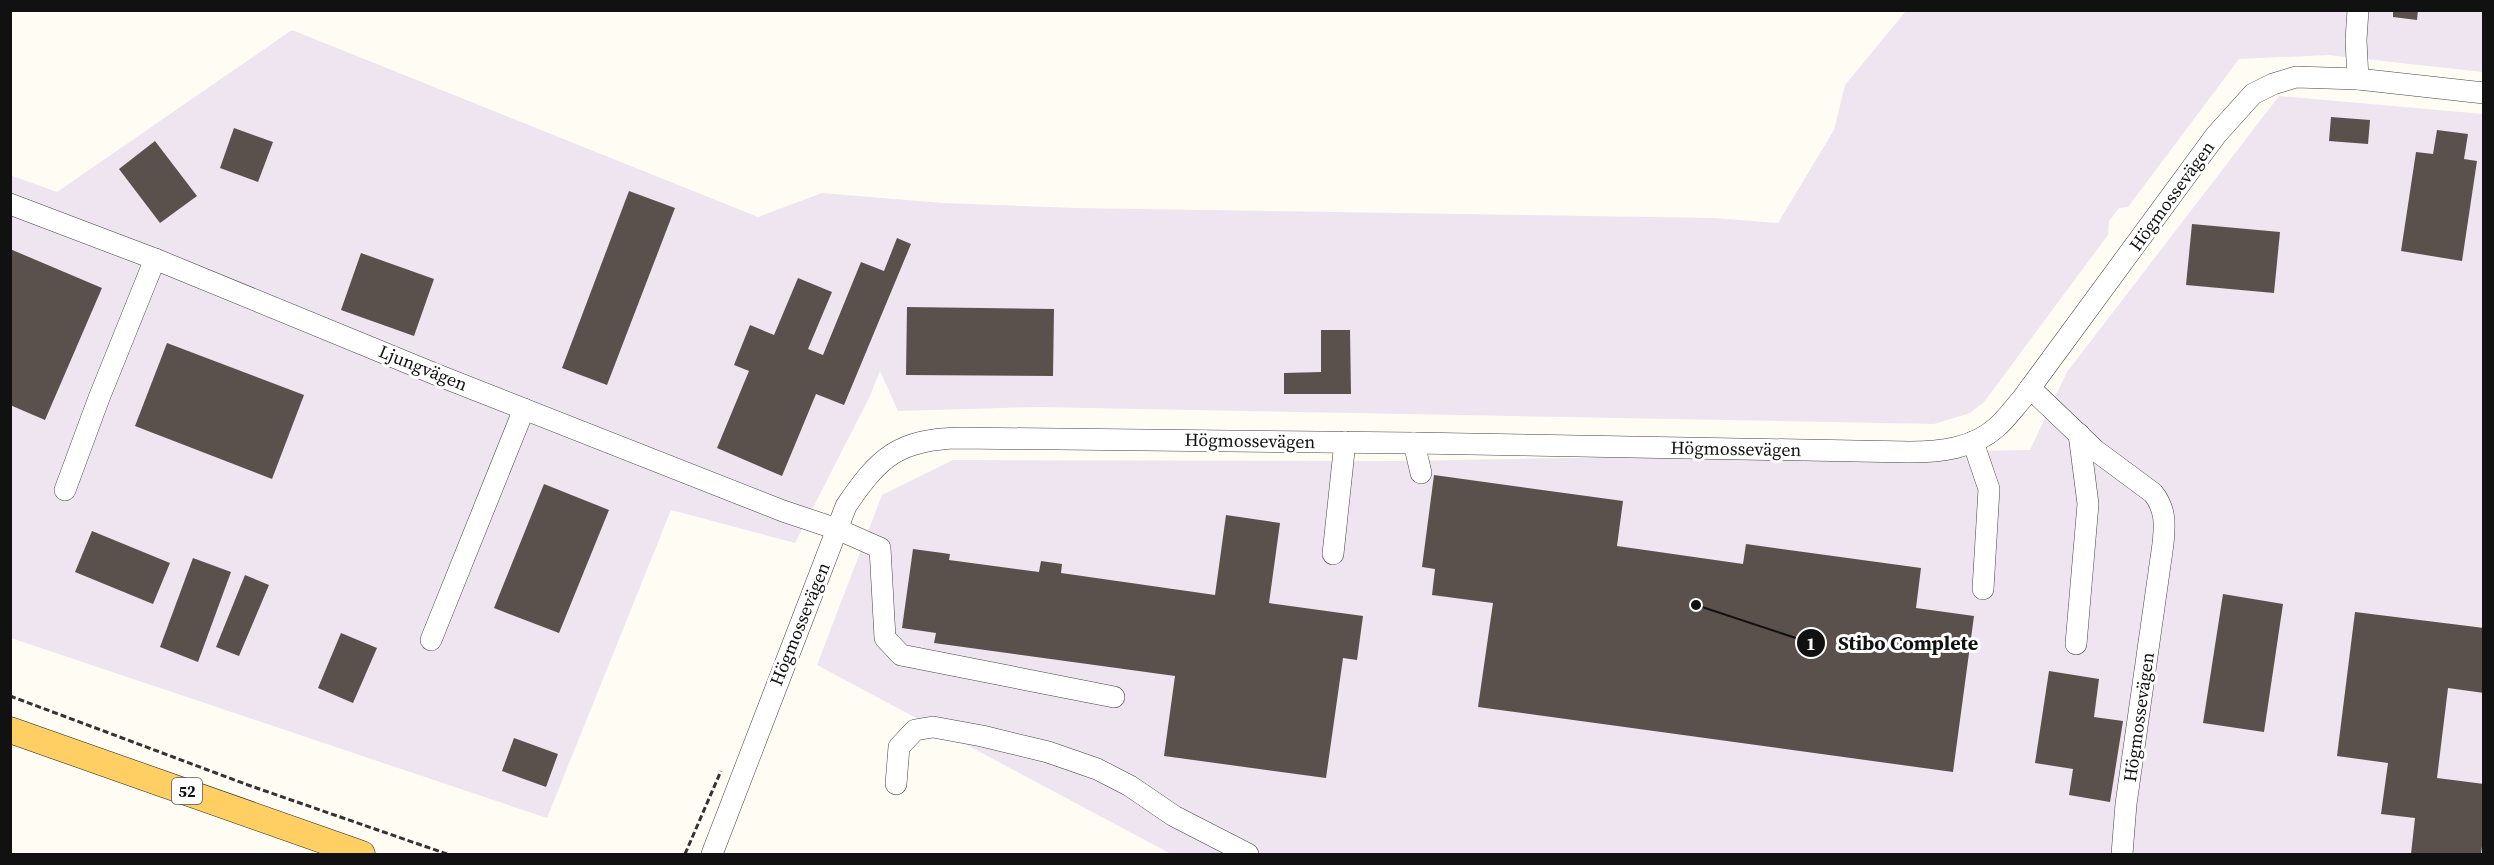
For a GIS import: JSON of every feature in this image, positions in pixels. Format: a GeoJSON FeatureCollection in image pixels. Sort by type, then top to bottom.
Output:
{"type":"FeatureCollection","features":[{"type":"Feature","properties":{"kind":"main road","name":"52"},"geometry":{"type":"LineString","coordinates":[[10,730],[362,855]]}},
{"type":"Feature","properties":{"kind":"street"},"geometry":{"type":"LineString","coordinates":[[2358,10],[2356,40],[2358,79]]}},
{"type":"Feature","properties":{"kind":"street","name":"Högmossevägen"},"geometry":{"type":"LineString","coordinates":[[712,855],[846,506],[861,484],[882,461],[902,448],[937,438],[1935,452],[1973,442],[1997,428],[2030,388],[2216,135],[2253,94],[2274,84],[2296,78],[2358,79],[2484,93]]}},
{"type":"Feature","properties":{"kind":"street","name":"Ljungvägen"},"geometry":{"type":"LineString","coordinates":[[10,204],[155,259],[524,409],[783,511],[837,529],[880,548],[885,638],[901,655],[1114,697]]}},
{"type":"Feature","properties":{"kind":"street"},"geometry":{"type":"LineString","coordinates":[[66,490],[99,398],[155,259]]}},
{"type":"Feature","properties":{"kind":"street","name":"Högmossevägen"},"geometry":{"type":"LineString","coordinates":[[2030,388],[2095,450],[2153,493],[2164,516],[2163,544],[2126,804],[2122,855]]}},
{"type":"Feature","properties":{"kind":"street"},"geometry":{"type":"LineString","coordinates":[[431,639],[524,409]]}},
{"type":"Feature","properties":{"kind":"street"},"geometry":{"type":"LineString","coordinates":[[2076,644],[2088,504],[2079,434]]}},
{"type":"Feature","properties":{"kind":"street"},"geometry":{"type":"LineString","coordinates":[[1334,554],[1345,442]]}},
{"type":"Feature","properties":{"kind":"street"},"geometry":{"type":"LineString","coordinates":[[1973,442],[1989,489],[1983,589]]}},
{"type":"Feature","properties":{"kind":"street"},"geometry":{"type":"LineString","coordinates":[[1414,443],[1421,473]]}},
{"type":"Feature","properties":{"kind":"street"},"geometry":{"type":"LineString","coordinates":[[896,784],[899,747],[915,730],[933,727],[982,736],[1048,752],[1098,769],[1130,786],[1174,816],[1248,855]]}},
{"type":"Feature","properties":{"kind":"path"},"geometry":{"type":"LineString","coordinates":[[10,696],[447,855]]}},
{"type":"Feature","properties":{"kind":"path"},"geometry":{"type":"LineString","coordinates":[[685,855],[723,767]]}},
{"type":"Feature","properties":{"kind":"shaded area"},"geometry":{"type":"Polygon","coordinates":[[[1906,11],[2483,11],[2483,72],[2328,55],[2239,59],[2128,207],[2119,208],[2109,221],[2108,235],[1984,402],[1970,413],[1934,424],[1036,407],[898,411],[880,371],[869,398],[795,543],[671,510],[547,818],[11,638],[10,175],[57,192],[292,30],[758,217],[822,193],[943,203],[1075,208],[1714,218],[1778,223],[1834,130],[1845,85],[1906,11]]]}},
{"type":"Feature","properties":{"kind":"shaded area"},"geometry":{"type":"Polygon","coordinates":[[[2279,96],[2483,114],[2483,854],[1171,854],[817,665],[882,495],[953,460],[1399,461],[2030,450],[2067,372],[2279,96]]]}},
{"type":"Feature","properties":{"kind":"building"},"geometry":{"type":"Polygon","coordinates":[[[2393,10],[2418,10],[2417,20],[2393,17],[2393,10]]]}},
{"type":"Feature","properties":{"kind":"building"},"geometry":{"type":"Polygon","coordinates":[[[2331,117],[2370,120],[2368,144],[2329,141],[2331,117]]]}},
{"type":"Feature","properties":{"kind":"building"},"geometry":{"type":"Polygon","coordinates":[[[234,128],[273,142],[258,182],[220,168],[234,128]]]}},
{"type":"Feature","properties":{"kind":"building"},"geometry":{"type":"Polygon","coordinates":[[[2437,130],[2468,134],[2464,159],[2477,161],[2462,261],[2401,251],[2416,152],[2433,154],[2437,130]]]}},
{"type":"Feature","properties":{"kind":"building"},"geometry":{"type":"Polygon","coordinates":[[[155,141],[197,196],[160,223],[119,169],[155,141]]]}},
{"type":"Feature","properties":{"kind":"building"},"geometry":{"type":"Polygon","coordinates":[[[629,191],[675,208],[607,385],[562,368],[629,191]]]}},
{"type":"Feature","properties":{"kind":"building"},"geometry":{"type":"Polygon","coordinates":[[[2192,224],[2280,232],[2274,293],[2186,285],[2192,224]]]}},
{"type":"Feature","properties":{"kind":"building"},"geometry":{"type":"Polygon","coordinates":[[[897,238],[911,244],[844,405],[816,394],[782,476],[717,448],[749,371],[734,365],[750,325],[774,335],[798,278],[832,292],[808,349],[823,355],[861,262],[884,271],[897,238]]]}},
{"type":"Feature","properties":{"kind":"building"},"geometry":{"type":"Polygon","coordinates":[[[10,249],[102,288],[45,420],[10,405],[10,249]]]}},
{"type":"Feature","properties":{"kind":"building"},"geometry":{"type":"Polygon","coordinates":[[[361,253],[434,279],[414,336],[341,310],[361,253]]]}},
{"type":"Feature","properties":{"kind":"building"},"geometry":{"type":"Polygon","coordinates":[[[907,307],[1054,309],[1053,376],[906,375],[907,307]]]}},
{"type":"Feature","properties":{"kind":"building"},"geometry":{"type":"Polygon","coordinates":[[[1321,330],[1350,330],[1351,394],[1284,394],[1284,373],[1321,372],[1321,330]]]}},
{"type":"Feature","properties":{"kind":"building"},"geometry":{"type":"Polygon","coordinates":[[[167,343],[304,395],[272,479],[135,426],[167,343]]]}},
{"type":"Feature","properties":{"kind":"building"},"geometry":{"type":"Polygon","coordinates":[[[1434,475],[1623,501],[1617,546],[1743,564],[1746,544],[1921,568],[1916,608],[1974,616],[1953,772],[1478,707],[1493,603],[1432,595],[1435,569],[1422,567],[1434,475]]]}},
{"type":"Feature","properties":{"kind":"building"},"geometry":{"type":"Polygon","coordinates":[[[544,484],[609,510],[559,633],[494,608],[544,484]]]}},
{"type":"Feature","properties":{"kind":"building"},"geometry":{"type":"Polygon","coordinates":[[[1226,515],[1280,523],[1269,603],[1363,616],[1357,660],[1343,658],[1326,778],[1164,756],[1175,676],[934,643],[936,633],[902,628],[913,549],[950,554],[949,560],[1039,572],[1041,561],[1062,564],[1061,573],[1215,595],[1226,515]]]}},
{"type":"Feature","properties":{"kind":"building"},"geometry":{"type":"Polygon","coordinates":[[[92,531],[170,563],[153,604],[75,572],[92,531]]]}},
{"type":"Feature","properties":{"kind":"building"},"geometry":{"type":"Polygon","coordinates":[[[193,558],[231,572],[198,662],[160,647],[193,558]]]}},
{"type":"Feature","properties":{"kind":"building"},"geometry":{"type":"Polygon","coordinates":[[[245,575],[269,585],[239,656],[216,647],[245,575]]]}},
{"type":"Feature","properties":{"kind":"building"},"geometry":{"type":"Polygon","coordinates":[[[2223,594],[2283,604],[2264,732],[2203,723],[2223,594]]]}},
{"type":"Feature","properties":{"kind":"building"},"geometry":{"type":"Polygon","coordinates":[[[2355,612],[2484,628],[2484,693],[2448,688],[2437,778],[2484,784],[2484,832],[2481,854],[2411,854],[2415,818],[2381,814],[2388,763],[2337,756],[2355,612]]]}},
{"type":"Feature","properties":{"kind":"building"},"geometry":{"type":"Polygon","coordinates":[[[341,633],[377,648],[353,703],[318,688],[341,633]]]}},
{"type":"Feature","properties":{"kind":"building"},"geometry":{"type":"Polygon","coordinates":[[[2049,671],[2099,679],[2094,717],[2123,721],[2110,802],[2069,795],[2073,769],[2035,763],[2049,671]]]}},
{"type":"Feature","properties":{"kind":"building"},"geometry":{"type":"Polygon","coordinates":[[[514,738],[558,754],[546,787],[502,771],[514,738]]]}},
{"type":"Feature","properties":{"kind":"place","name":"Stibo Complete"},"geometry":{"type":"Point","coordinates":[1696,605]}}]}
